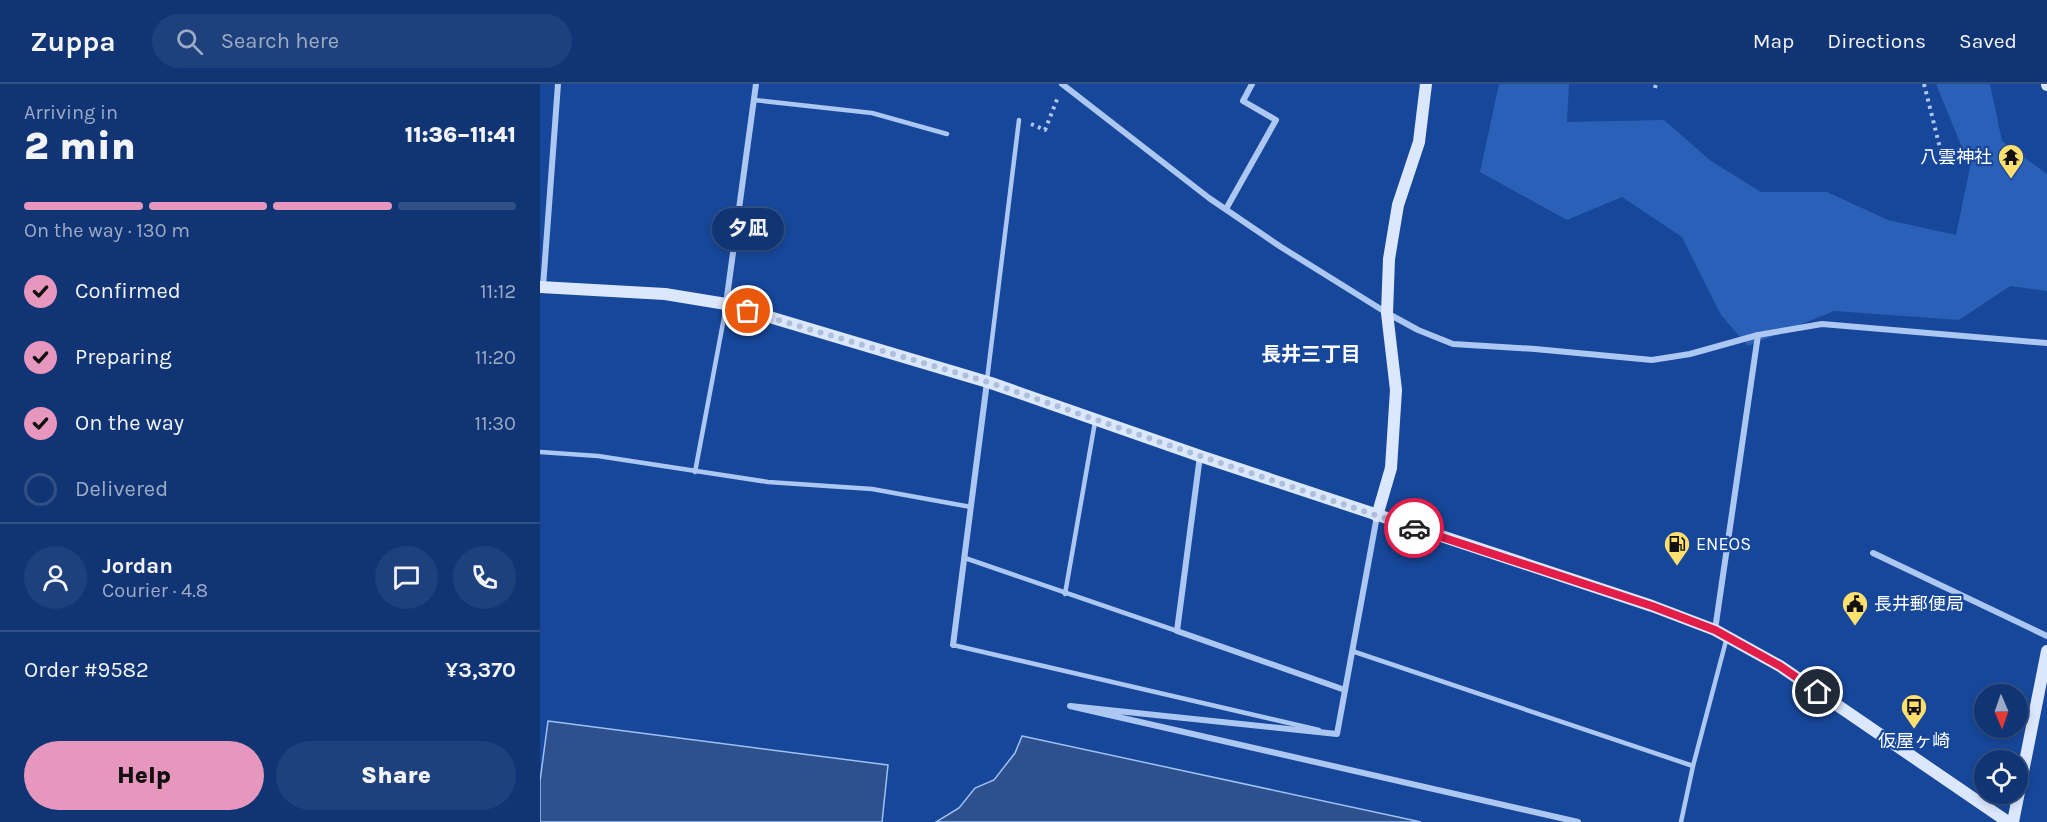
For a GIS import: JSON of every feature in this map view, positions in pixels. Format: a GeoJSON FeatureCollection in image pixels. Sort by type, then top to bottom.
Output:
{"type":"FeatureCollection","features":[{"type":"Feature","properties":{"kind":"street"},"geometry":{"type":"LineString","coordinates":[[558,84],[541,287],[664,294],[726,304],[987,382],[1377,516],[1652,606],[1715,630],[1780,666],[2008,822]]}},
{"type":"Feature","properties":{"kind":"street"},"geometry":{"type":"LineString","coordinates":[[726,304],[756,84]]}},
{"type":"Feature","properties":{"kind":"street"},"geometry":{"type":"LineString","coordinates":[[1063,84],[1226,209],[1281,247],[1387,313],[1418,330],[1453,344],[1534,348],[1652,360],[1690,354],[1758,335],[1822,324],[2047,342]]}},
{"type":"Feature","properties":{"kind":"street"},"geometry":{"type":"LineString","coordinates":[[1226,209],[1276,120],[1243,101],[1252,84]]}},
{"type":"Feature","properties":{"kind":"street"},"geometry":{"type":"LineString","coordinates":[[1426,84],[1419,142],[1398,205],[1389,259],[1387,313],[1396,390],[1391,468],[1377,516],[1337,734],[1070,706],[1578,822]]}},
{"type":"Feature","properties":{"kind":"street"},"geometry":{"type":"LineString","coordinates":[[1715,630],[1758,335]]}},
{"type":"Feature","properties":{"kind":"street"},"geometry":{"type":"LineString","coordinates":[[953,645],[987,382]]}},
{"type":"Feature","properties":{"kind":"street"},"geometry":{"type":"LineString","coordinates":[[1200,456],[1178,631],[1345,690]]}},
{"type":"Feature","properties":{"kind":"street"},"geometry":{"type":"LineString","coordinates":[[1873,553],[2047,636]]}},
{"type":"Feature","properties":{"kind":"street"},"geometry":{"type":"LineString","coordinates":[[2013,822],[2047,651]]}},
{"type":"Feature","properties":{"kind":"lane"},"geometry":{"type":"LineString","coordinates":[[754,100],[872,113],[947,134]]}},
{"type":"Feature","properties":{"kind":"lane"},"geometry":{"type":"LineString","coordinates":[[987,382],[1019,120]]}},
{"type":"Feature","properties":{"kind":"lane"},"geometry":{"type":"LineString","coordinates":[[694,472],[726,304]]}},
{"type":"Feature","properties":{"kind":"lane"},"geometry":{"type":"LineString","coordinates":[[1065,594],[1096,419]]}},
{"type":"Feature","properties":{"kind":"lane"},"geometry":{"type":"LineString","coordinates":[[540,452],[598,456],[768,482],[872,489],[972,507]]}},
{"type":"Feature","properties":{"kind":"lane"},"geometry":{"type":"LineString","coordinates":[[965,558],[1178,631]]}},
{"type":"Feature","properties":{"kind":"lane"},"geometry":{"type":"LineString","coordinates":[[1681,822],[1693,766],[1727,637]]}},
{"type":"Feature","properties":{"kind":"lane"},"geometry":{"type":"LineString","coordinates":[[953,645],[1337,734]]}},
{"type":"Feature","properties":{"kind":"lane"},"geometry":{"type":"LineString","coordinates":[[1352,651],[1693,766]]}},
{"type":"Feature","properties":{"kind":"path"},"geometry":{"type":"LineString","coordinates":[[1019,120],[1045,129],[1063,84]]}},
{"type":"Feature","properties":{"kind":"path"},"geometry":{"type":"LineString","coordinates":[[1924,84],[1944,164]]}},
{"type":"Feature","properties":{"kind":"shaded area"},"geometry":{"type":"Polygon","coordinates":[[[1499,84],[1569,84],[1567,122],[1664,120],[1711,161],[1761,192],[1827,192],[1888,220],[1956,235],[1970,167],[1936,84],[1990,84],[2002,141],[2047,174],[2047,291],[2010,286],[1959,320],[1834,311],[1748,346],[1721,315],[1682,237],[1622,197],[1567,220],[1480,172],[1499,84]]]}},
{"type":"Feature","properties":{"kind":"shaded area"},"geometry":{"type":"Polygon","coordinates":[[[548,721],[888,765],[882,822],[540,822],[540,781],[548,721]]]}},
{"type":"Feature","properties":{"kind":"shaded area"},"geometry":{"type":"Polygon","coordinates":[[[1022,736],[1421,822],[936,822],[959,808],[975,788],[994,780],[1015,753],[1022,736]]]}},
{"type":"Feature","properties":{"kind":"way so far"},"geometry":{"type":"LineString","coordinates":[[748,311],[991,383],[1414,528]]}},
{"type":"Feature","properties":{"kind":"place","name":"八雲神社"},"geometry":{"type":"Point","coordinates":[2011,180]}},
{"type":"Feature","properties":{"kind":"place","name":"夕凪"},"geometry":{"type":"Point","coordinates":[748,311]}},
{"type":"Feature","properties":{"kind":"place","name":"ENEOS"},"geometry":{"type":"Point","coordinates":[1677,567]}},
{"type":"Feature","properties":{"kind":"place","name":"長井郵便局"},"geometry":{"type":"Point","coordinates":[1855,627]}},
{"type":"Feature","properties":{"kind":"place","name":"仮屋ヶ崎"},"geometry":{"type":"Point","coordinates":[1914,730]}},
{"type":"Feature","properties":{"kind":"district","name":"長井三丁目"},"geometry":{"type":"Point","coordinates":[1311,354]}},
{"type":"Feature","properties":{"kind":"route"},"geometry":{"type":"LineString","coordinates":[[1414,528],[1652,606],[1715,630],[1780,666],[1818,692]]}}]}
